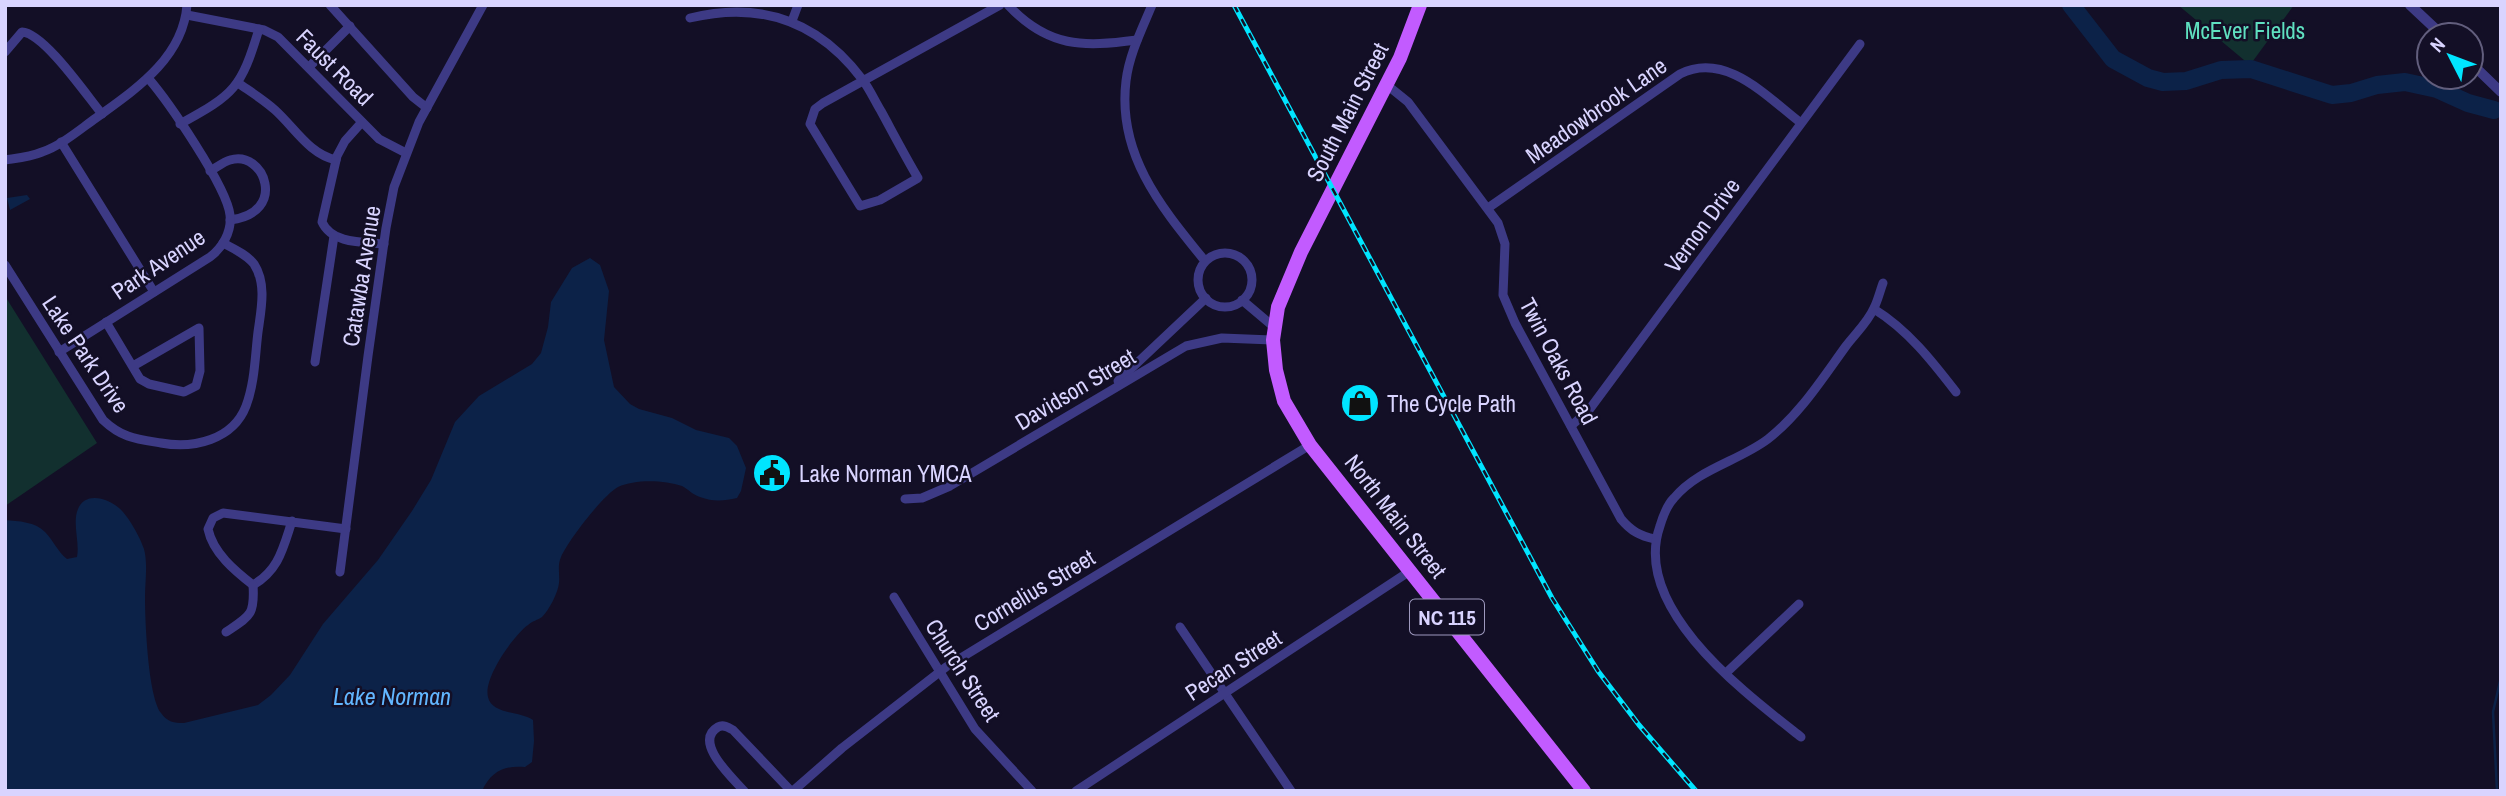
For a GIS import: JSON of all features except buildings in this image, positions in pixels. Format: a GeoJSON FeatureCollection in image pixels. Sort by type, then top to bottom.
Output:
{"type":"FeatureCollection","features":[{"type":"Feature","properties":{"kind":"main road","name":"South Main Street"},"geometry":{"type":"LineString","coordinates":[[1309,238],[1387,85],[1412,32],[1420,5]]}},
{"type":"Feature","properties":{"kind":"main road","name":"North Main Street"},"geometry":{"type":"LineString","coordinates":[[1309,238],[1282,295],[1273,333],[1276,370],[1284,401],[1310,444],[1584,791]]}},
{"type":"Feature","properties":{"kind":"street"},"geometry":{"type":"LineString","coordinates":[[330,5],[413,97],[427,108]]}},
{"type":"Feature","properties":{"kind":"street","name":"Catawba Avenue"},"geometry":{"type":"LineString","coordinates":[[340,572],[394,187],[427,108],[483,5]]}},
{"type":"Feature","properties":{"kind":"street"},"geometry":{"type":"LineString","coordinates":[[792,21],[798,5]]}},
{"type":"Feature","properties":{"kind":"street"},"geometry":{"type":"LineString","coordinates":[[690,18],[744,12],[792,21],[835,47],[863,80],[918,178],[880,200],[860,206],[810,124],[815,109],[863,80],[1000,5]]}},
{"type":"Feature","properties":{"kind":"street"},"geometry":{"type":"LineString","coordinates":[[1008,5],[1031,26],[1063,40],[1102,46],[1137,40]]}},
{"type":"Feature","properties":{"kind":"street"},"geometry":{"type":"LineString","coordinates":[[1152,5],[1137,40],[1126,78],[1124,113],[1136,158],[1163,208],[1205,261]]}},
{"type":"Feature","properties":{"kind":"street"},"geometry":{"type":"LineString","coordinates":[[2410,5],[2427,21]]}},
{"type":"Feature","properties":{"kind":"street"},"geometry":{"type":"LineString","coordinates":[[5,160],[40,153],[61,142],[148,78],[171,52],[183,31],[187,10]]}},
{"type":"Feature","properties":{"kind":"street","name":"Faust Road"},"geometry":{"type":"LineString","coordinates":[[187,10],[259,29],[278,37],[386,144],[406,153]]}},
{"type":"Feature","properties":{"kind":"street"},"geometry":{"type":"LineString","coordinates":[[309,67],[350,26]]}},
{"type":"Feature","properties":{"kind":"street"},"geometry":{"type":"LineString","coordinates":[[180,124],[228,95],[239,83],[248,67],[259,29]]}},
{"type":"Feature","properties":{"kind":"street"},"geometry":{"type":"LineString","coordinates":[[5,52],[22,33],[31,35],[52,52],[102,114]]}},
{"type":"Feature","properties":{"kind":"street","name":"Vernon Drive"},"geometry":{"type":"LineString","coordinates":[[1571,426],[1589,410],[1860,44]]}},
{"type":"Feature","properties":{"kind":"street","name":"Meadowbrook Lane"},"geometry":{"type":"LineString","coordinates":[[1488,208],[1680,74],[1699,67],[1710,66],[1727,71],[1801,123]]}},
{"type":"Feature","properties":{"kind":"street"},"geometry":{"type":"LineString","coordinates":[[2485,77],[2501,92]]}},
{"type":"Feature","properties":{"kind":"street","name":"Park Avenue"},"geometry":{"type":"LineString","coordinates":[[59,352],[210,257],[223,243],[230,220],[225,197],[162,95],[148,78]]}},
{"type":"Feature","properties":{"kind":"street"},"geometry":{"type":"LineString","coordinates":[[239,83],[276,111],[314,150],[335,160]]}},
{"type":"Feature","properties":{"kind":"street","name":"Twin Oaks Road"},"geometry":{"type":"LineString","coordinates":[[1387,85],[1408,102],[1488,208],[1504,237],[1502,288],[1505,302],[1621,519],[1638,534],[1655,539]]}},
{"type":"Feature","properties":{"kind":"street"},"geometry":{"type":"LineString","coordinates":[[362,122],[345,141],[335,160],[322,218],[327,231],[334,236],[384,244]]}},
{"type":"Feature","properties":{"kind":"street"},"geometry":{"type":"LineString","coordinates":[[61,142],[154,292]]}},
{"type":"Feature","properties":{"kind":"street"},"geometry":{"type":"LineString","coordinates":[[210,171],[230,160],[238,159],[255,167],[262,174],[266,184],[262,204],[254,213],[243,219],[230,220]]}},
{"type":"Feature","properties":{"kind":"street"},"geometry":{"type":"LineString","coordinates":[[316,362],[334,236]]}},
{"type":"Feature","properties":{"kind":"street","name":"Lake Park Drive"},"geometry":{"type":"LineString","coordinates":[[5,265],[94,408],[115,432],[141,440],[177,445],[207,442],[235,424],[246,407],[253,383],[262,293],[260,277],[254,264],[244,254],[223,243]]}},
{"type":"Feature","properties":{"kind":"street"},"geometry":{"type":"LineString","coordinates":[[1225,253],[1236,255],[1245,261],[1252,281],[1249,292],[1236,304],[1220,306],[1206,299],[1198,280],[1205,261],[1214,255],[1225,253]]}},
{"type":"Feature","properties":{"kind":"street"},"geometry":{"type":"LineString","coordinates":[[1801,737],[1755,701],[1692,637],[1669,605],[1660,587],[1654,563],[1655,539],[1673,498],[1699,478],[1748,451],[1782,427],[1811,395],[1874,309],[1883,283]]}},
{"type":"Feature","properties":{"kind":"street"},"geometry":{"type":"LineString","coordinates":[[1104,394],[1206,299]]}},
{"type":"Feature","properties":{"kind":"street"},"geometry":{"type":"LineString","coordinates":[[1242,300],[1273,333]]}},
{"type":"Feature","properties":{"kind":"street"},"geometry":{"type":"LineString","coordinates":[[1874,309],[1889,318],[1926,354],[1956,393]]}},
{"type":"Feature","properties":{"kind":"street"},"geometry":{"type":"LineString","coordinates":[[106,322],[133,366],[141,379],[149,384],[184,392],[196,386],[200,371],[199,328],[133,366]]}},
{"type":"Feature","properties":{"kind":"street","name":"Davidson Street"},"geometry":{"type":"LineString","coordinates":[[905,499],[922,498],[950,486],[1162,359],[1202,341],[1273,333]]}},
{"type":"Feature","properties":{"kind":"street","name":"Cornelius Street"},"geometry":{"type":"LineString","coordinates":[[792,791],[851,740],[940,672],[1310,444]]}},
{"type":"Feature","properties":{"kind":"street"},"geometry":{"type":"LineString","coordinates":[[253,585],[237,573],[210,536],[210,523],[218,514],[346,529]]}},
{"type":"Feature","properties":{"kind":"street"},"geometry":{"type":"LineString","coordinates":[[253,585],[270,574],[278,562],[292,521]]}},
{"type":"Feature","properties":{"kind":"street","name":"Pecan Street"},"geometry":{"type":"LineString","coordinates":[[1076,791],[1410,571]]}},
{"type":"Feature","properties":{"kind":"street"},"geometry":{"type":"LineString","coordinates":[[226,632],[250,615],[254,607],[253,585]]}},
{"type":"Feature","properties":{"kind":"street","name":"Church Street"},"geometry":{"type":"LineString","coordinates":[[894,597],[975,729],[1032,791]]}},
{"type":"Feature","properties":{"kind":"street"},"geometry":{"type":"LineString","coordinates":[[1726,674],[1799,604]]}},
{"type":"Feature","properties":{"kind":"street"},"geometry":{"type":"LineString","coordinates":[[1180,627],[1291,791]]}},
{"type":"Feature","properties":{"kind":"street"},"geometry":{"type":"LineString","coordinates":[[744,791],[712,752],[711,734],[722,726],[733,730],[792,791]]}},
{"type":"Feature","properties":{"kind":"green space","name":"McEver Fields"},"geometry":{"type":"Polygon","coordinates":[[[2178,5],[2294,5],[2250,65],[2178,5]]]}},
{"type":"Feature","properties":{"kind":"green space"},"geometry":{"type":"Polygon","coordinates":[[[5,296],[97,443],[5,506],[5,296]]]}},
{"type":"Feature","properties":{"kind":"water"},"geometry":{"type":"Polygon","coordinates":[[[27,195],[30,199],[10,210],[7,198],[27,195]]]}},
{"type":"Feature","properties":{"kind":"water","name":"Lake Norman"},"geometry":{"type":"Polygon","coordinates":[[[590,258],[600,265],[609,291],[604,340],[614,387],[630,404],[639,409],[672,418],[696,430],[729,438],[737,446],[746,468],[741,491],[737,498],[728,500],[705,499],[682,486],[667,482],[625,484],[604,499],[578,530],[561,557],[558,587],[550,606],[542,617],[522,630],[508,647],[490,679],[488,689],[488,697],[495,707],[533,720],[532,762],[525,767],[511,767],[499,771],[482,791],[5,791],[5,520],[37,526],[67,559],[77,557],[76,514],[81,503],[97,498],[114,504],[130,522],[144,549],[148,657],[153,691],[161,713],[171,721],[184,723],[258,705],[290,675],[323,624],[378,560],[431,480],[455,422],[479,396],[532,364],[541,353],[551,302],[572,268],[590,258]]]}},
{"type":"Feature","properties":{"kind":"waterway"},"geometry":{"type":"LineString","coordinates":[[2071,5],[2113,59],[2148,78],[2163,82],[2186,81],[2221,70],[2251,69],[2332,95],[2405,82],[2437,89],[2468,103],[2494,110]]}},
{"type":"Feature","properties":{"kind":"waterway"},"geometry":{"type":"LineString","coordinates":[[2497,791],[2493,712],[2501,677]]}},
{"type":"Feature","properties":{"kind":"railway"},"geometry":{"type":"LineString","coordinates":[[1234,5],[1552,598],[1598,671],[1639,725],[1696,791]]}},
{"type":"Feature","properties":{"kind":"place","name":"The Cycle Path"},"geometry":{"type":"Point","coordinates":[1360,403]}},
{"type":"Feature","properties":{"kind":"place","name":"Lake Norman YMCA"},"geometry":{"type":"Point","coordinates":[772,473]}}]}
